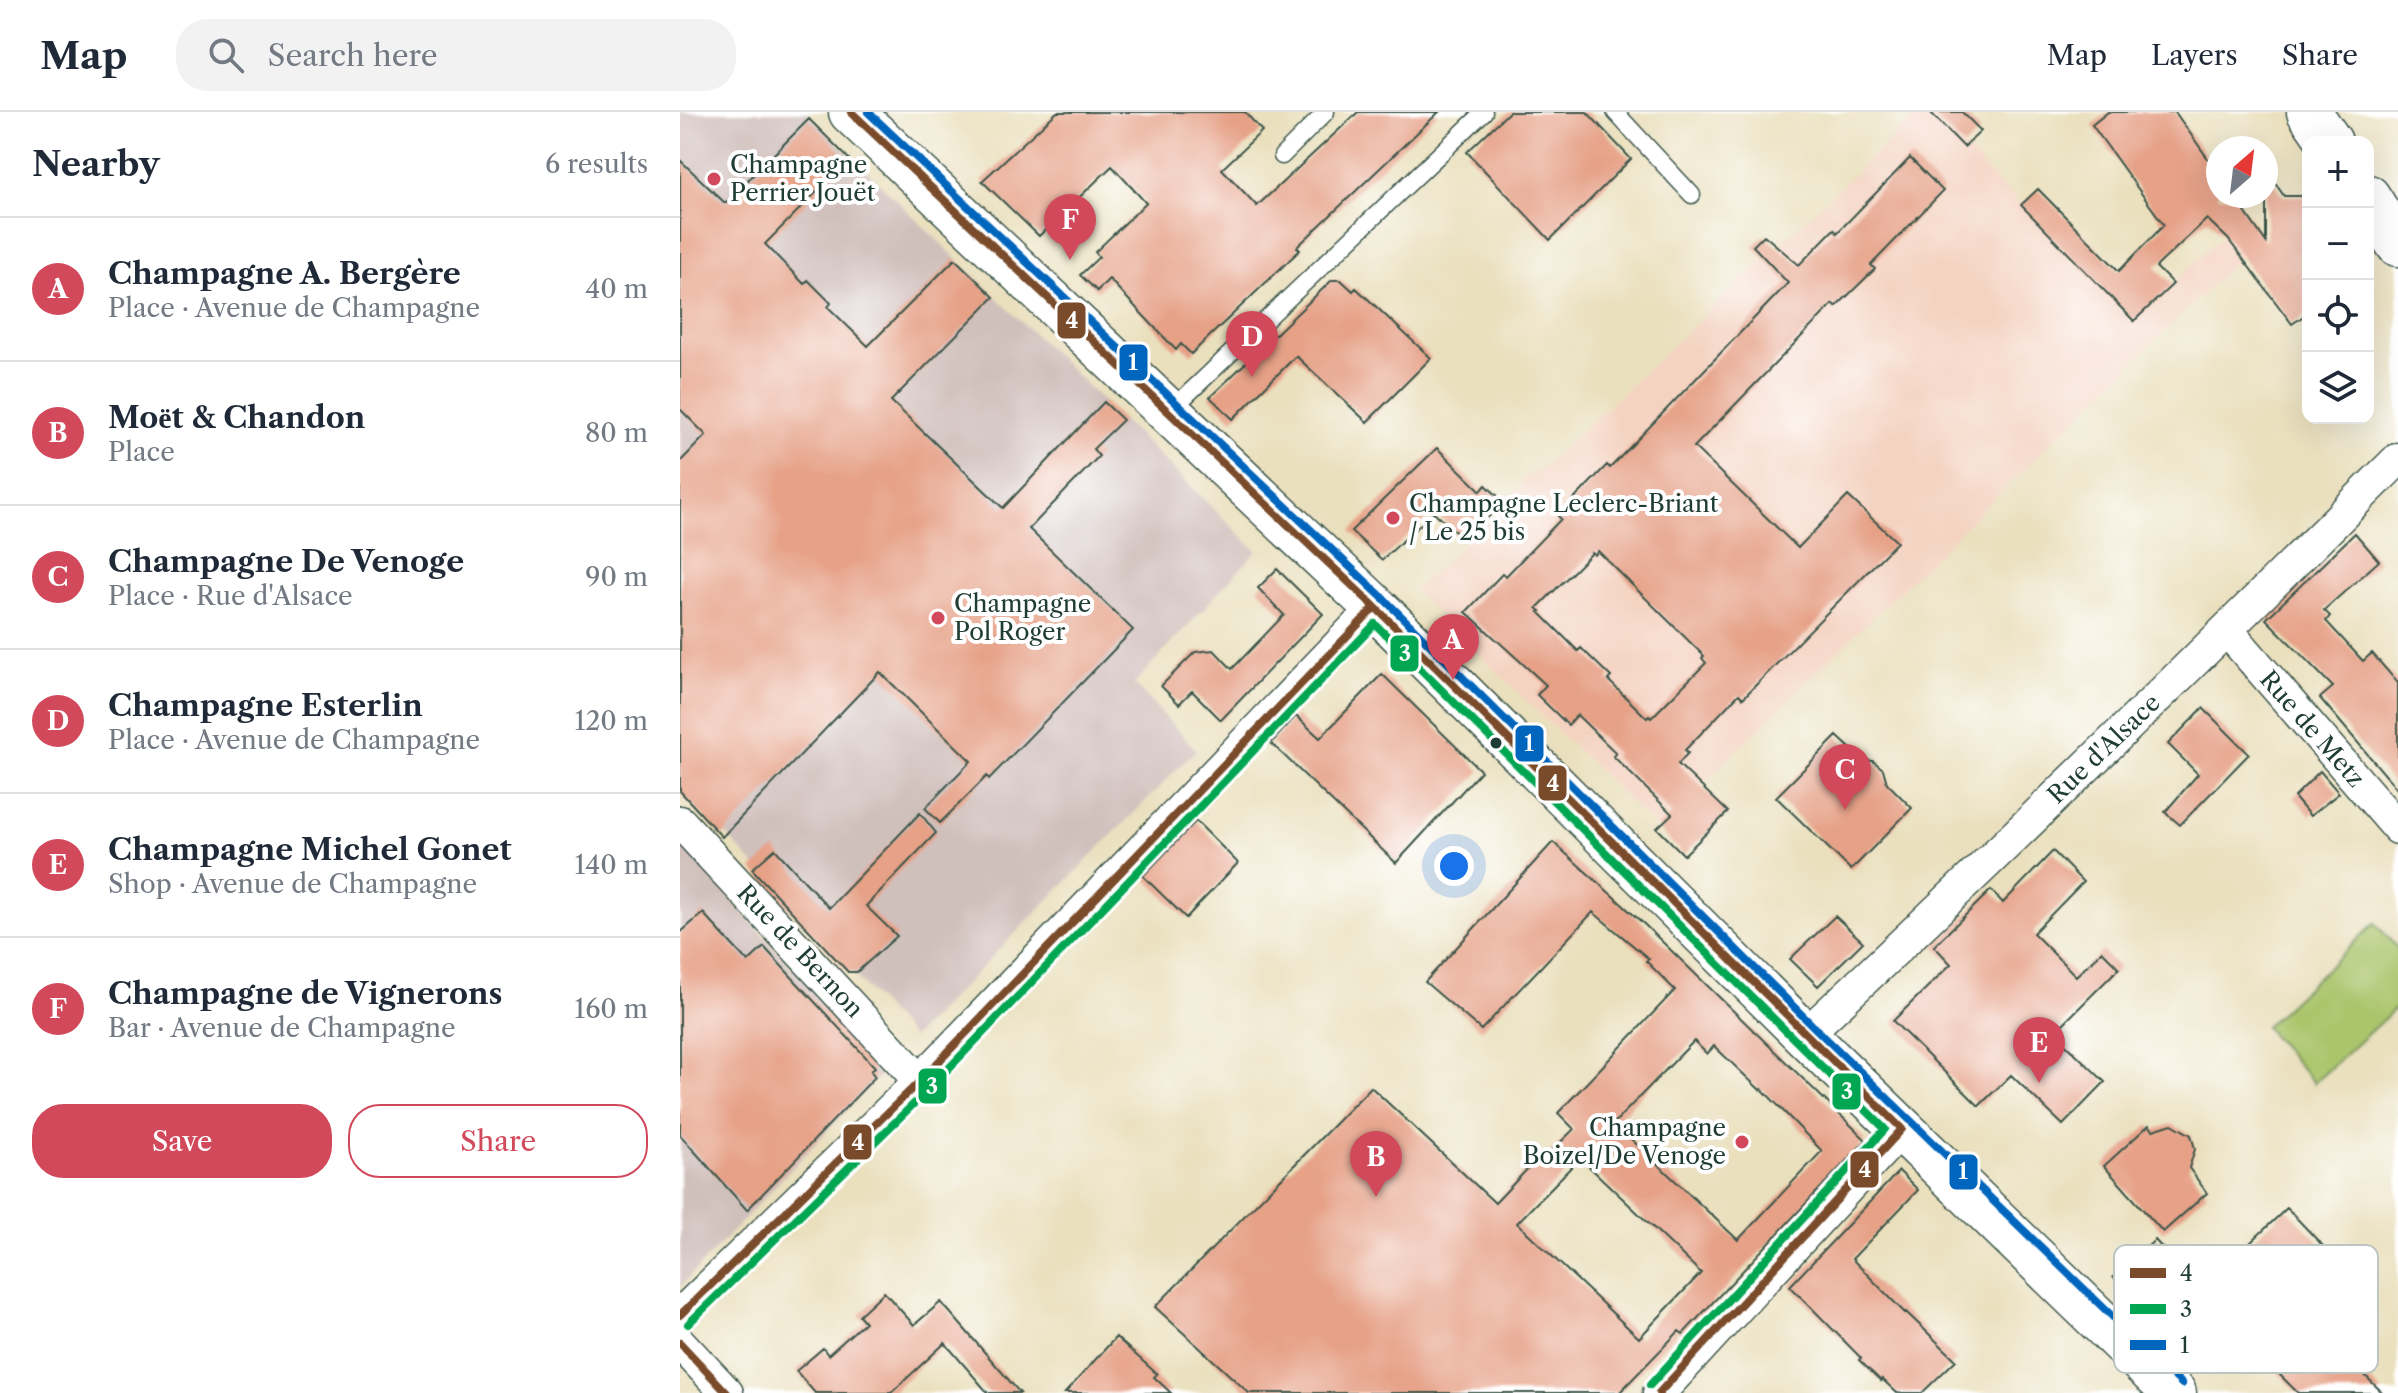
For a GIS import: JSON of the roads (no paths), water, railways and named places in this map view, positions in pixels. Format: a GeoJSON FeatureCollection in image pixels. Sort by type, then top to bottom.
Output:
{"type":"FeatureCollection","features":[{"type":"Feature","properties":{"kind":"main road"},"geometry":{"type":"LineString","coordinates":[[851,112],[1375,607],[1805,1035],[2114,1335]]}},
{"type":"Feature","properties":{"kind":"main road"},"geometry":{"type":"LineString","coordinates":[[2309,112],[2326,136]]}},
{"type":"Feature","properties":{"kind":"main road"},"geometry":{"type":"LineString","coordinates":[[2374,206],[2398,244]]}},
{"type":"Feature","properties":{"kind":"main road"},"geometry":{"type":"LineString","coordinates":[[2153,1373],[2174,1393]]}},
{"type":"Feature","properties":{"kind":"street","name":"Rue d'Alsace"},"geometry":{"type":"LineString","coordinates":[[1805,1035],[1932,917],[2398,459]]}},
{"type":"Feature","properties":{"kind":"street"},"geometry":{"type":"LineString","coordinates":[[680,1315],[920,1081],[1375,607]]}},
{"type":"Feature","properties":{"kind":"street","name":"Rue de Metz"},"geometry":{"type":"LineString","coordinates":[[2227,630],[2398,828]]}},
{"type":"Feature","properties":{"kind":"street","name":"Rue de Bernon"},"geometry":{"type":"LineString","coordinates":[[680,822],[920,1081]]}},
{"type":"Feature","properties":{"kind":"street"},"geometry":{"type":"LineString","coordinates":[[1659,1393],[1902,1129]]}},
{"type":"Feature","properties":{"kind":"street"},"geometry":{"type":"LineString","coordinates":[[680,1343],[727,1393]]}},
{"type":"Feature","properties":{"kind":"lane"},"geometry":{"type":"LineString","coordinates":[[1282,156],[1326,112]]}},
{"type":"Feature","properties":{"kind":"lane"},"geometry":{"type":"LineString","coordinates":[[1169,412],[1484,112]]}},
{"type":"Feature","properties":{"kind":"lane"},"geometry":{"type":"LineString","coordinates":[[1615,112],[1692,195]]}},
{"type":"Feature","properties":{"kind":"place","name":"Champagne Perrier Jouët"},"geometry":{"type":"Point","coordinates":[714,179]}},
{"type":"Feature","properties":{"kind":"place","name":"Champagne de Vignerons"},"geometry":{"type":"Point","coordinates":[1070,260]}},
{"type":"Feature","properties":{"kind":"place","name":"Champagne Esterlin"},"geometry":{"type":"Point","coordinates":[1252,377]}},
{"type":"Feature","properties":{"kind":"place","name":"Champagne Leclerc-Briant / Le 25 bis"},"geometry":{"type":"Point","coordinates":[1393,518]}},
{"type":"Feature","properties":{"kind":"place","name":"Champagne Pol Roger"},"geometry":{"type":"Point","coordinates":[938,618]}},
{"type":"Feature","properties":{"kind":"place","name":"Champagne A. Bergère"},"geometry":{"type":"Point","coordinates":[1453,680]}},
{"type":"Feature","properties":{"kind":"place","name":"Champagne De Venoge"},"geometry":{"type":"Point","coordinates":[1845,810]}},
{"type":"Feature","properties":{"kind":"place","name":"Champagne Michel Gonet"},"geometry":{"type":"Point","coordinates":[2039,1083]}},
{"type":"Feature","properties":{"kind":"place","name":"Champagne Boizel/De Venoge"},"geometry":{"type":"Point","coordinates":[1742,1142]}},
{"type":"Feature","properties":{"kind":"place","name":"Moёt & Chandon"},"geometry":{"type":"Point","coordinates":[1376,1197]}}]}
